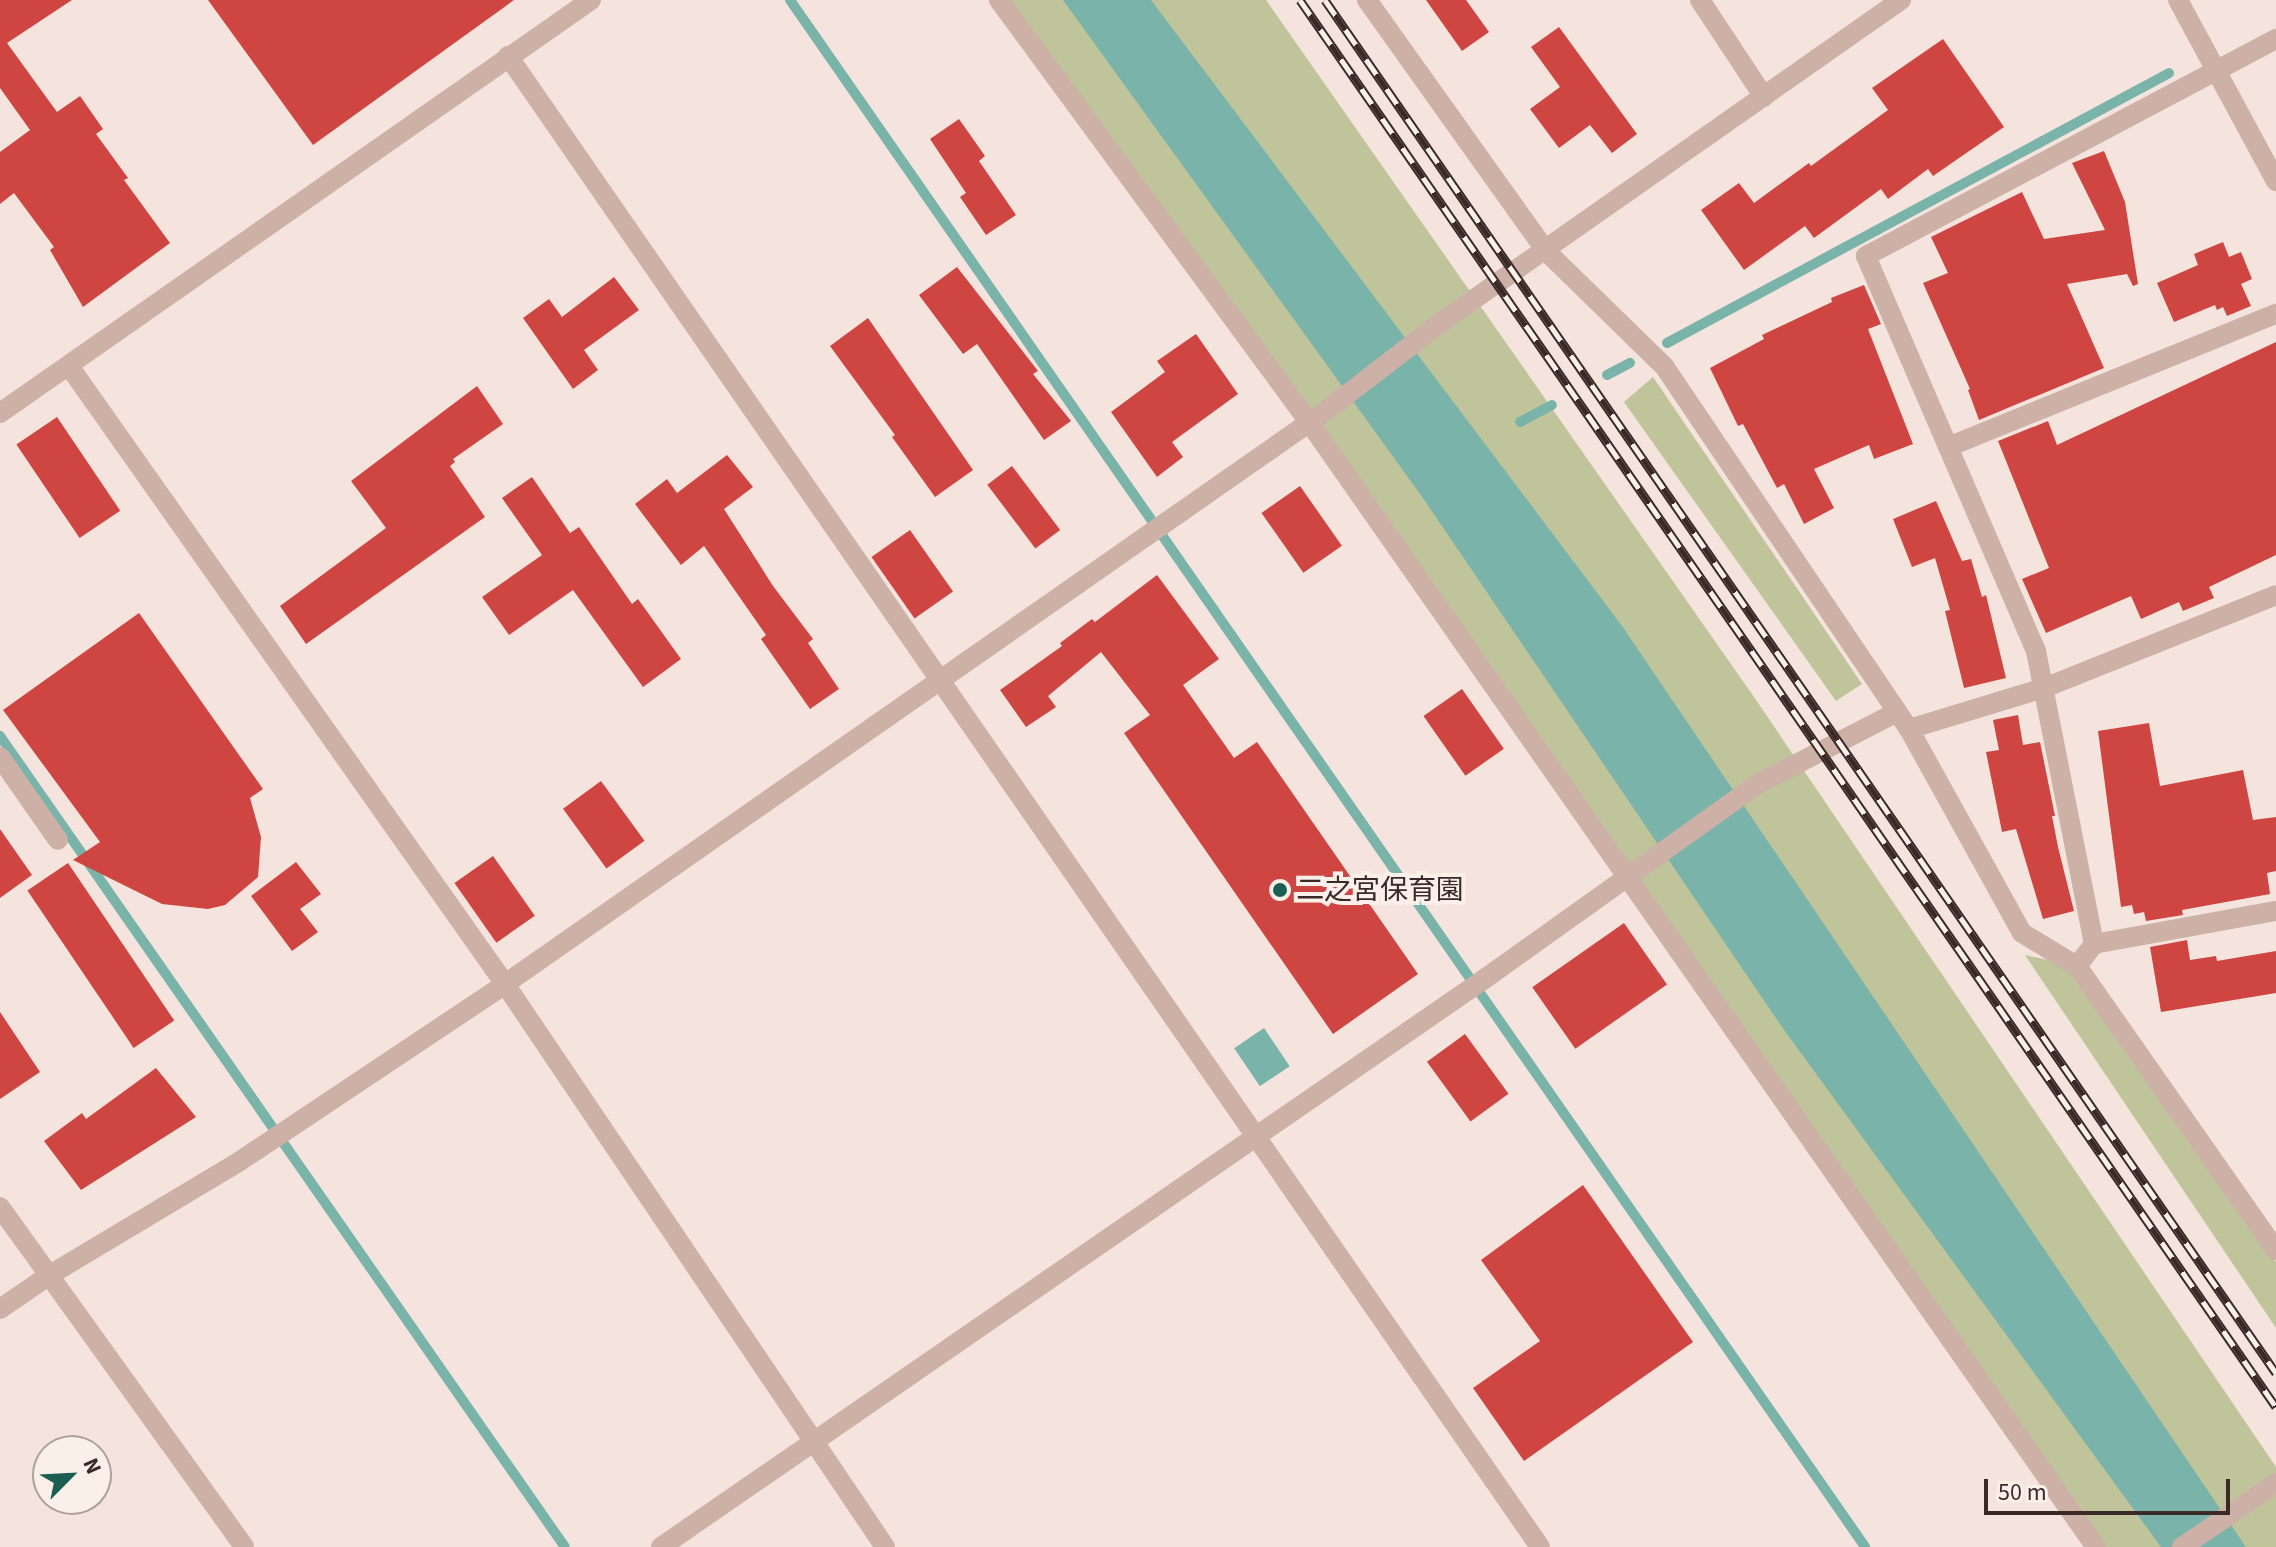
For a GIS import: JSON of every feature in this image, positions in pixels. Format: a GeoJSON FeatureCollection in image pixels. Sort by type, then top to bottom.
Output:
{"type":"FeatureCollection","features":[{"type":"Feature","properties":{"kind":"street"},"geometry":{"type":"LineString","coordinates":[[0,413],[591,0]]}},
{"type":"Feature","properties":{"kind":"street"},"geometry":{"type":"LineString","coordinates":[[999,0],[1634,870],[2096,1547]]}},
{"type":"Feature","properties":{"kind":"street"},"geometry":{"type":"LineString","coordinates":[[1367,0],[1546,251],[1664,366],[1903,720],[2022,933],[2077,966],[2276,1250]]}},
{"type":"Feature","properties":{"kind":"street"},"geometry":{"type":"LineString","coordinates":[[1700,0],[1764,97]]}},
{"type":"Feature","properties":{"kind":"street"},"geometry":{"type":"LineString","coordinates":[[0,1309],[48,1276],[267,1143],[505,984],[1327,410],[1440,323],[1901,0]]}},
{"type":"Feature","properties":{"kind":"street"},"geometry":{"type":"LineString","coordinates":[[2178,0],[2276,181]]}},
{"type":"Feature","properties":{"kind":"street"},"geometry":{"type":"LineString","coordinates":[[2094,944],[2036,651],[1866,256],[2276,39]]}},
{"type":"Feature","properties":{"kind":"street"},"geometry":{"type":"LineString","coordinates":[[508,56],[1540,1547]]}},
{"type":"Feature","properties":{"kind":"street"},"geometry":{"type":"LineString","coordinates":[[1948,447],[2276,314]]}},
{"type":"Feature","properties":{"kind":"street"},"geometry":{"type":"LineString","coordinates":[[69,366],[505,984],[885,1547]]}},
{"type":"Feature","properties":{"kind":"street"},"geometry":{"type":"LineString","coordinates":[[661,1547],[1475,985],[1758,784],[1903,720],[2044,688],[2276,595]]}},
{"type":"Feature","properties":{"kind":"street"},"geometry":{"type":"LineString","coordinates":[[0,757],[58,840]]}},
{"type":"Feature","properties":{"kind":"street"},"geometry":{"type":"LineString","coordinates":[[2077,966],[2094,944],[2276,911]]}},
{"type":"Feature","properties":{"kind":"street"},"geometry":{"type":"LineString","coordinates":[[0,1207],[244,1547]]}},
{"type":"Feature","properties":{"kind":"street"},"geometry":{"type":"LineString","coordinates":[[2182,1547],[2276,1483]]}},
{"type":"Feature","properties":{"kind":"green space"},"geometry":{"type":"Polygon","coordinates":[[[999,0],[1266,0],[1754,697],[2276,1467],[2276,1547],[2096,1547],[999,0]]]}},
{"type":"Feature","properties":{"kind":"green space"},"geometry":{"type":"Polygon","coordinates":[[[1653,377],[1862,684],[1836,701],[1624,402],[1653,377]]]}},
{"type":"Feature","properties":{"kind":"green space"},"geometry":{"type":"Polygon","coordinates":[[[2025,955],[2077,966],[2276,1262],[2276,1328],[2025,955]]]}},
{"type":"Feature","properties":{"kind":"water"},"geometry":{"type":"Polygon","coordinates":[[[1063,0],[1151,0],[1622,626],[2246,1547],[2161,1547],[1782,1027],[1423,498],[1063,0]]]}},
{"type":"Feature","properties":{"kind":"water"},"geometry":{"type":"Polygon","coordinates":[[[1264,1028],[1290,1066],[1260,1086],[1234,1048],[1264,1028]]]}},
{"type":"Feature","properties":{"kind":"building"},"geometry":{"type":"Polygon","coordinates":[[[0,0],[72,0],[7,43],[57,112],[80,96],[103,129],[96,134],[128,178],[124,180],[170,243],[83,307],[50,250],[54,247],[14,193],[0,204],[0,152],[30,130],[0,88],[0,0]]]}},
{"type":"Feature","properties":{"kind":"building"},"geometry":{"type":"Polygon","coordinates":[[[208,0],[514,0],[313,145],[208,0]]]}},
{"type":"Feature","properties":{"kind":"building"},"geometry":{"type":"Polygon","coordinates":[[[1426,0],[1466,0],[1489,32],[1462,51],[1426,0]]]}},
{"type":"Feature","properties":{"kind":"building"},"geometry":{"type":"Polygon","coordinates":[[[1559,27],[1637,134],[1612,153],[1590,125],[1559,148],[1530,109],[1560,87],[1531,47],[1559,27]]]}},
{"type":"Feature","properties":{"kind":"building"},"geometry":{"type":"Polygon","coordinates":[[[1943,39],[2004,127],[1933,176],[1928,169],[1888,199],[1881,189],[1814,238],[1805,226],[1744,270],[1701,210],[1739,183],[1754,203],[1809,163],[1811,166],[1888,110],[1872,88],[1943,39]]]}},
{"type":"Feature","properties":{"kind":"building"},"geometry":{"type":"Polygon","coordinates":[[[959,119],[985,156],[979,161],[1016,215],[986,235],[960,197],[966,193],[930,139],[959,119]]]}},
{"type":"Feature","properties":{"kind":"building"},"geometry":{"type":"Polygon","coordinates":[[[2104,151],[2125,202],[2138,284],[2133,286],[2127,274],[2067,284],[2104,368],[1979,420],[1970,389],[1923,283],[1948,273],[1931,237],[2022,192],[2044,239],[2105,230],[2072,163],[2104,151]]]}},
{"type":"Feature","properties":{"kind":"building"},"geometry":{"type":"Polygon","coordinates":[[[2223,242],[2229,257],[2241,252],[2252,279],[2241,284],[2251,306],[2227,316],[2223,307],[2217,310],[2215,305],[2174,322],[2157,283],[2198,265],[2194,254],[2223,242]]]}},
{"type":"Feature","properties":{"kind":"building"},"geometry":{"type":"Polygon","coordinates":[[[957,267],[1038,371],[1033,374],[1071,421],[1044,440],[977,344],[963,354],[919,295],[957,267]]]}},
{"type":"Feature","properties":{"kind":"building"},"geometry":{"type":"Polygon","coordinates":[[[614,277],[639,310],[584,350],[598,370],[573,389],[523,318],[549,299],[562,317],[614,277]]]}},
{"type":"Feature","properties":{"kind":"building"},"geometry":{"type":"Polygon","coordinates":[[[1864,285],[1881,324],[1868,329],[1913,444],[1874,459],[1869,445],[1814,469],[1834,508],[1804,524],[1784,484],[1777,488],[1743,424],[1738,426],[1710,368],[1764,339],[1762,335],[1832,302],[1831,298],[1864,285]]]}},
{"type":"Feature","properties":{"kind":"building"},"geometry":{"type":"Polygon","coordinates":[[[868,318],[973,470],[935,497],[892,437],[895,435],[830,346],[868,318]]]}},
{"type":"Feature","properties":{"kind":"building"},"geometry":{"type":"Polygon","coordinates":[[[1196,334],[1238,394],[1172,442],[1183,457],[1157,477],[1111,412],[1165,372],[1157,361],[1196,334]]]}},
{"type":"Feature","properties":{"kind":"building"},"geometry":{"type":"Polygon","coordinates":[[[2276,342],[2276,555],[2209,587],[2214,598],[2183,611],[2179,602],[2141,619],[2131,596],[2046,633],[2022,579],[2049,568],[1998,441],[2048,421],[2057,445],[2276,342]]]}},
{"type":"Feature","properties":{"kind":"building"},"geometry":{"type":"Polygon","coordinates":[[[477,386],[503,424],[453,459],[455,462],[450,466],[485,517],[306,644],[280,606],[386,528],[351,481],[477,386]]]}},
{"type":"Feature","properties":{"kind":"building"},"geometry":{"type":"Polygon","coordinates":[[[57,417],[120,511],[80,538],[16,444],[57,417]]]}},
{"type":"Feature","properties":{"kind":"building"},"geometry":{"type":"Polygon","coordinates":[[[727,455],[753,487],[724,509],[773,586],[813,639],[808,643],[839,689],[810,709],[761,639],[766,635],[704,546],[681,565],[635,504],[667,479],[677,493],[727,455]]]}},
{"type":"Feature","properties":{"kind":"building"},"geometry":{"type":"Polygon","coordinates":[[[1012,466],[1060,530],[1035,549],[987,485],[1012,466]]]}},
{"type":"Feature","properties":{"kind":"building"},"geometry":{"type":"Polygon","coordinates":[[[532,477],[570,533],[579,527],[632,604],[638,599],[681,659],[643,687],[573,590],[509,635],[482,597],[542,555],[502,498],[532,477]]]}},
{"type":"Feature","properties":{"kind":"building"},"geometry":{"type":"Polygon","coordinates":[[[1300,486],[1342,546],[1303,573],[1261,513],[1300,486]]]}},
{"type":"Feature","properties":{"kind":"building"},"geometry":{"type":"Polygon","coordinates":[[[1936,501],[1962,561],[1971,559],[1982,597],[1986,595],[2006,678],[1964,688],[1945,611],[1950,610],[1935,558],[1912,567],[1893,519],[1936,501]]]}},
{"type":"Feature","properties":{"kind":"building"},"geometry":{"type":"Polygon","coordinates":[[[910,530],[953,591],[915,618],[871,557],[910,530]]]}},
{"type":"Feature","properties":{"kind":"building"},"geometry":{"type":"Polygon","coordinates":[[[1157,575],[1219,659],[1183,685],[1234,758],[1257,742],[1418,974],[1333,1034],[1124,733],[1150,715],[1101,652],[1048,696],[1056,707],[1026,727],[1000,690],[1062,646],[1060,643],[1092,619],[1095,622],[1157,575]]]}},
{"type":"Feature","properties":{"kind":"building"},"geometry":{"type":"Polygon","coordinates":[[[139,613],[263,789],[250,798],[261,837],[258,877],[225,905],[208,909],[162,904],[73,860],[100,842],[3,710],[139,613]]]}},
{"type":"Feature","properties":{"kind":"building"},"geometry":{"type":"Polygon","coordinates":[[[1462,689],[1504,749],[1465,776],[1423,716],[1462,689]]]}},
{"type":"Feature","properties":{"kind":"building"},"geometry":{"type":"Polygon","coordinates":[[[2018,715],[2023,745],[2040,742],[2058,847],[2074,911],[2043,919],[2016,829],[2002,832],[1986,752],[1999,750],[1993,720],[2018,715]]]}},
{"type":"Feature","properties":{"kind":"building"},"geometry":{"type":"Polygon","coordinates":[[[2149,723],[2160,786],[2243,770],[2253,820],[2276,817],[2276,871],[2267,873],[2270,894],[2182,910],[2183,915],[2146,921],[2144,912],[2134,914],[2132,905],[2121,907],[2098,731],[2149,723]]]}},
{"type":"Feature","properties":{"kind":"building"},"geometry":{"type":"Polygon","coordinates":[[[601,781],[644,841],[606,868],[563,809],[601,781]]]}},
{"type":"Feature","properties":{"kind":"building"},"geometry":{"type":"Polygon","coordinates":[[[0,829],[32,875],[0,898],[0,829]]]}},
{"type":"Feature","properties":{"kind":"building"},"geometry":{"type":"Polygon","coordinates":[[[493,856],[535,916],[496,943],[454,883],[493,856]]]}},
{"type":"Feature","properties":{"kind":"building"},"geometry":{"type":"Polygon","coordinates":[[[296,862],[321,894],[300,909],[318,932],[292,951],[251,896],[296,862]]]}},
{"type":"Feature","properties":{"kind":"building"},"geometry":{"type":"Polygon","coordinates":[[[68,863],[174,1021],[134,1048],[27,890],[68,863]]]}},
{"type":"Feature","properties":{"kind":"building"},"geometry":{"type":"Polygon","coordinates":[[[1624,923],[1667,984],[1575,1049],[1532,987],[1624,923]]]}},
{"type":"Feature","properties":{"kind":"building"},"geometry":{"type":"Polygon","coordinates":[[[2187,940],[2190,960],[2216,956],[2217,961],[2276,951],[2276,993],[2161,1012],[2150,947],[2187,940]]]}},
{"type":"Feature","properties":{"kind":"building"},"geometry":{"type":"Polygon","coordinates":[[[0,1012],[40,1072],[0,1099],[0,1012]]]}},
{"type":"Feature","properties":{"kind":"building"},"geometry":{"type":"Polygon","coordinates":[[[1465,1034],[1508,1094],[1470,1121],[1427,1062],[1465,1034]]]}},
{"type":"Feature","properties":{"kind":"building"},"geometry":{"type":"Polygon","coordinates":[[[156,1068],[196,1117],[81,1190],[44,1141],[82,1113],[86,1119],[156,1068]]]}},
{"type":"Feature","properties":{"kind":"building"},"geometry":{"type":"Polygon","coordinates":[[[1583,1185],[1693,1342],[1524,1461],[1473,1388],[1540,1341],[1481,1260],[1583,1185]]]}},
{"type":"Feature","properties":{"kind":"waterway"},"geometry":{"type":"LineString","coordinates":[[790,0],[1865,1547]]}},
{"type":"Feature","properties":{"kind":"waterway"},"geometry":{"type":"LineString","coordinates":[[1667,343],[2169,73]]}},
{"type":"Feature","properties":{"kind":"waterway"},"geometry":{"type":"LineString","coordinates":[[1607,375],[1630,363]]}},
{"type":"Feature","properties":{"kind":"waterway"},"geometry":{"type":"LineString","coordinates":[[1520,422],[1552,405]]}},
{"type":"Feature","properties":{"kind":"waterway"},"geometry":{"type":"LineString","coordinates":[[0,736],[565,1547]]}},
{"type":"Feature","properties":{"kind":"railway"},"geometry":{"type":"LineString","coordinates":[[1300,0],[2276,1407]]}},
{"type":"Feature","properties":{"kind":"railway"},"geometry":{"type":"LineString","coordinates":[[1325,0],[2276,1373]]}},
{"type":"Feature","properties":{"kind":"place","name":"二之宮保育園"},"geometry":{"type":"Point","coordinates":[1280,890]}}]}
